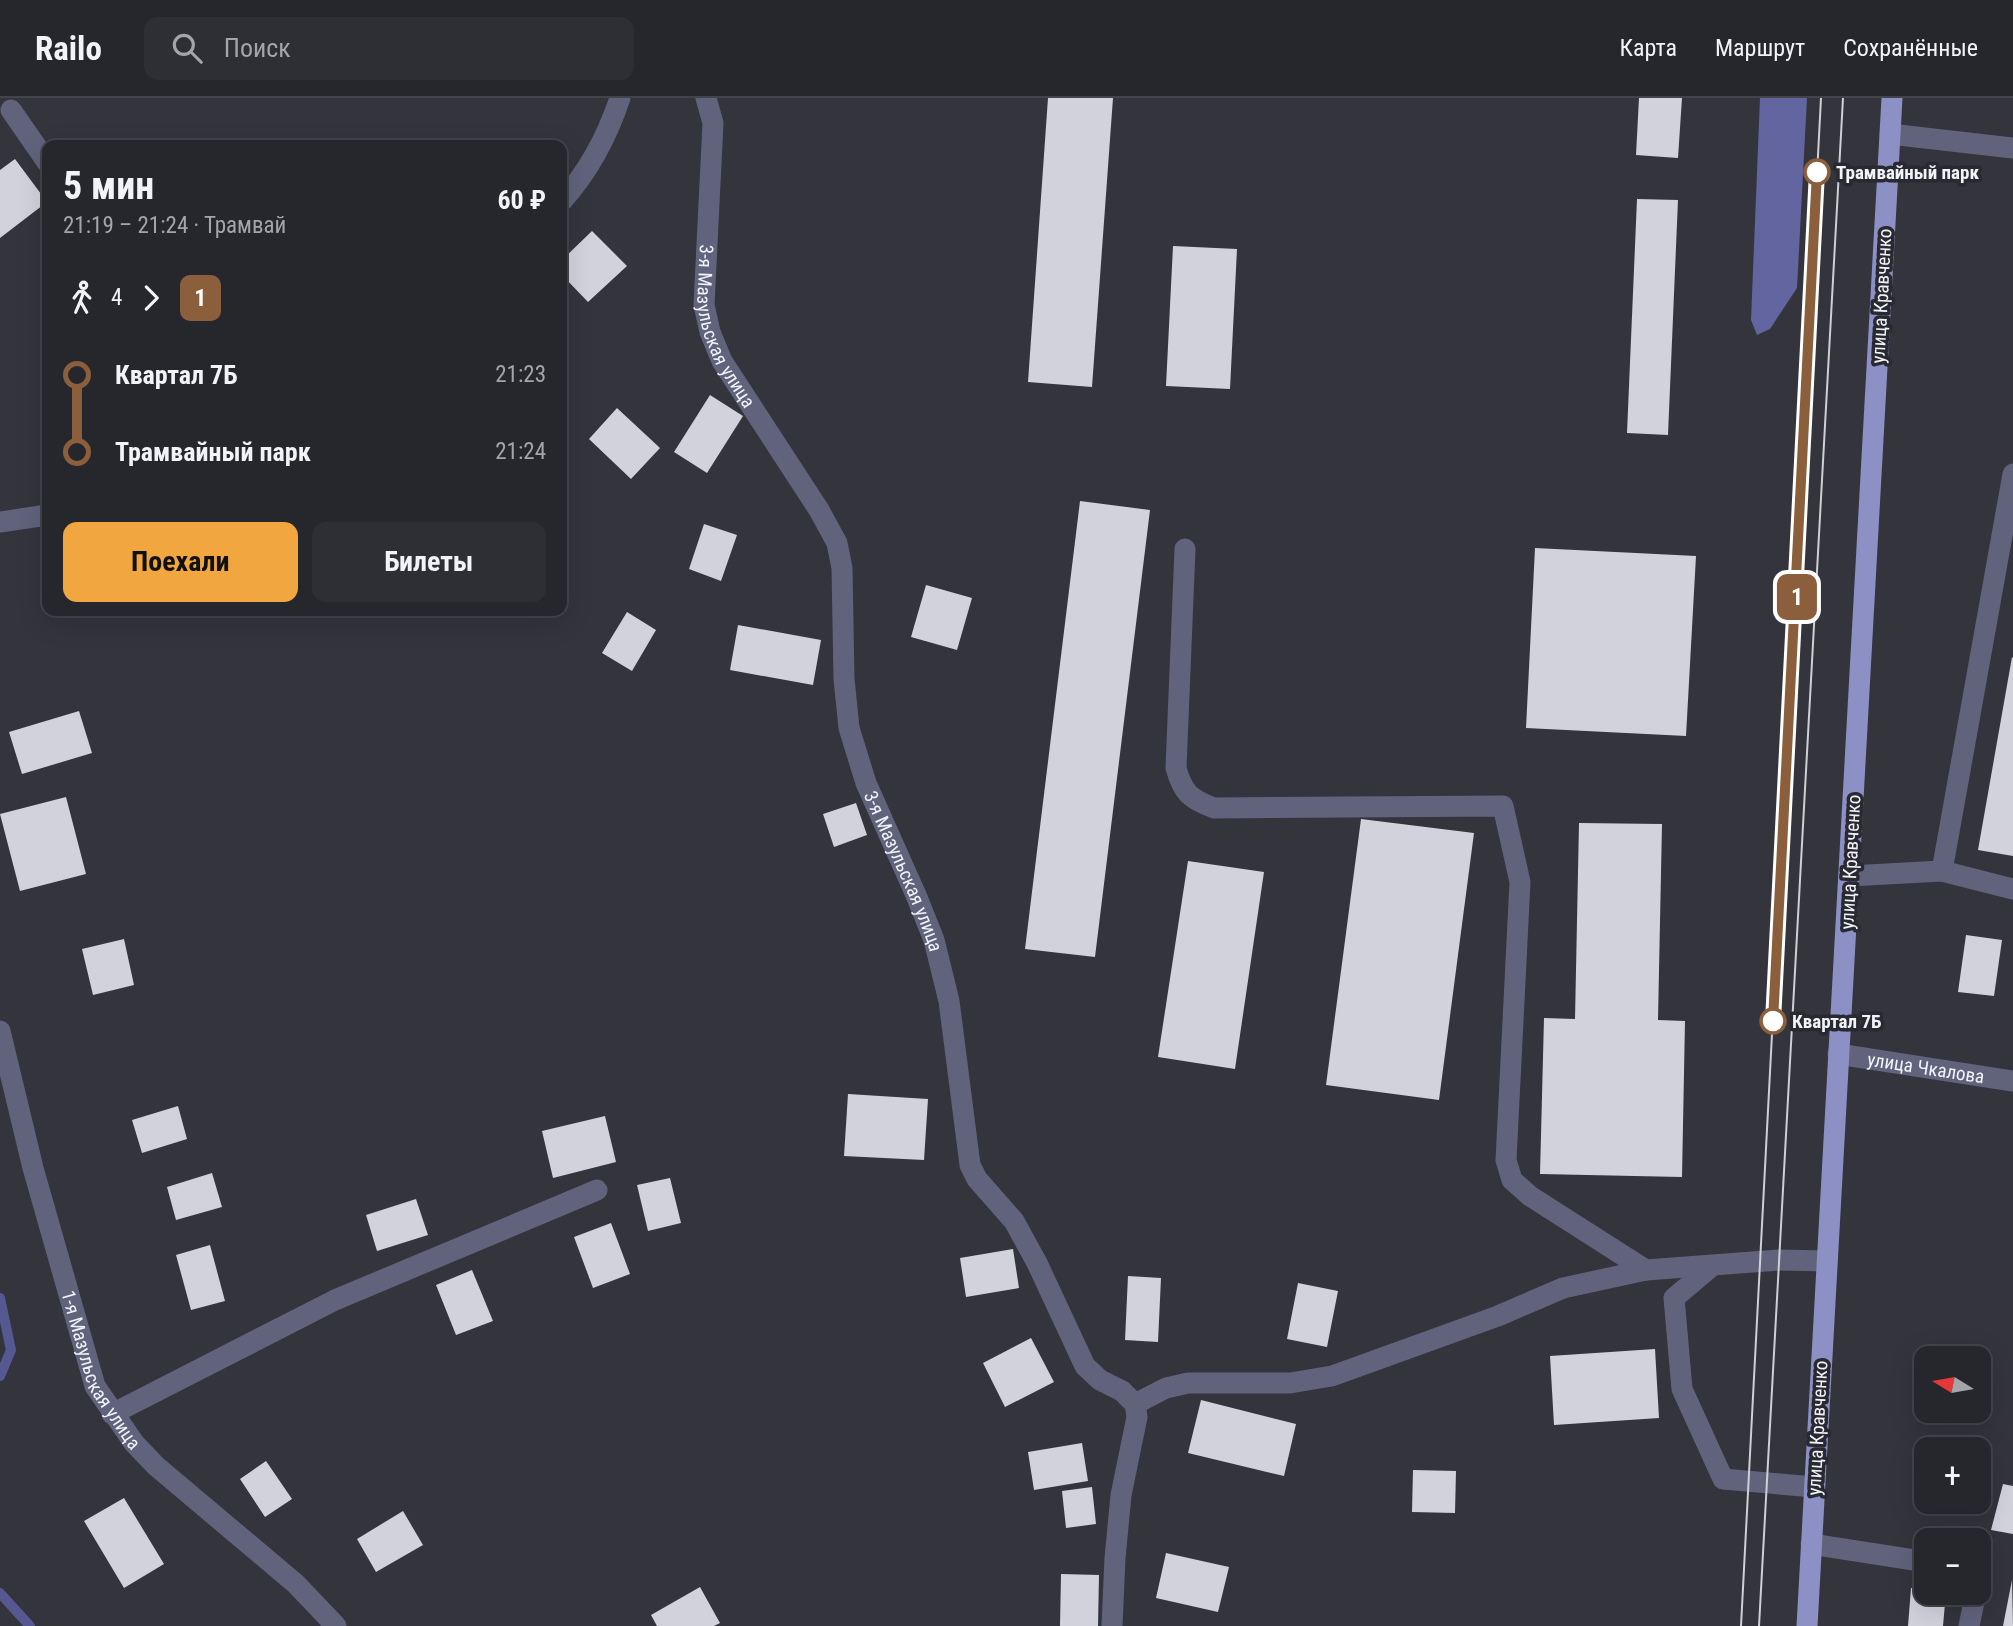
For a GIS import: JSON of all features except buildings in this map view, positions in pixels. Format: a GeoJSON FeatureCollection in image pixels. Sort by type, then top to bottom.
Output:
{"type":"FeatureCollection","features":[{"type":"Feature","properties":{"kind":"main road","name":"улица Кравченко"},"geometry":{"type":"LineString","coordinates":[[1807,1626],[1892,98]]}},
{"type":"Feature","properties":{"kind":"street"},"geometry":{"type":"LineString","coordinates":[[567,195],[597,154],[620,98]]}},
{"type":"Feature","properties":{"kind":"street","name":"3-я Мазульская улица"},"geometry":{"type":"LineString","coordinates":[[706,98],[713,123],[704,305],[710,332],[722,361],[819,510],[837,543],[842,568],[844,679],[849,728],[866,783],[933,940],[949,1001],[970,1165],[977,1179],[1014,1221],[1037,1263],[1085,1366],[1100,1380],[1122,1391],[1135,1404]]}},
{"type":"Feature","properties":{"kind":"street"},"geometry":{"type":"LineString","coordinates":[[10,110],[42,155]]}},
{"type":"Feature","properties":{"kind":"street"},"geometry":{"type":"LineString","coordinates":[[1890,134],[2013,148]]}},
{"type":"Feature","properties":{"kind":"street"},"geometry":{"type":"LineString","coordinates":[[1942,871],[2013,474]]}},
{"type":"Feature","properties":{"kind":"street"},"geometry":{"type":"LineString","coordinates":[[0,522],[42,516]]}},
{"type":"Feature","properties":{"kind":"street"},"geometry":{"type":"LineString","coordinates":[[1185,549],[1176,768],[1182,788],[1197,802],[1214,808],[1503,806],[1520,882],[1506,1160],[1512,1180],[1530,1196],[1646,1270]]}},
{"type":"Feature","properties":{"kind":"street"},"geometry":{"type":"LineString","coordinates":[[1849,876],[1942,871],[2013,889]]}},
{"type":"Feature","properties":{"kind":"street","name":"1-я Мазульская улица"},"geometry":{"type":"LineString","coordinates":[[0,1031],[33,1168],[95,1386],[134,1443],[156,1466],[296,1584],[336,1626]]}},
{"type":"Feature","properties":{"kind":"street","name":"улица Чкалова"},"geometry":{"type":"LineString","coordinates":[[1838,1054],[2013,1081]]}},
{"type":"Feature","properties":{"kind":"street"},"geometry":{"type":"LineString","coordinates":[[112,1414],[335,1300],[597,1190]]}},
{"type":"Feature","properties":{"kind":"street"},"geometry":{"type":"LineString","coordinates":[[1112,1626],[1120,1507],[1137,1417],[1135,1404],[1166,1388],[1188,1383],[1290,1382],[1332,1376],[1498,1316],[1563,1288],[1646,1270],[1779,1261],[1826,1261]]}},
{"type":"Feature","properties":{"kind":"street"},"geometry":{"type":"LineString","coordinates":[[1712,1266],[1674,1298],[1682,1389],[1723,1479],[1814,1487]]}},
{"type":"Feature","properties":{"kind":"street"},"geometry":{"type":"LineString","coordinates":[[1811,1544],[1914,1560]]}},
{"type":"Feature","properties":{"kind":"street"},"geometry":{"type":"LineString","coordinates":[[1969,1626],[1973,1605]]}},
{"type":"Feature","properties":{"kind":"shaded area"},"geometry":{"type":"Polygon","coordinates":[[[1760,98],[1807,98],[1797,288],[1770,329],[1757,335],[1751,320],[1760,98]]]}},
{"type":"Feature","properties":{"kind":"waterway"},"geometry":{"type":"LineString","coordinates":[[0,1298],[11,1350],[0,1376]]}},
{"type":"Feature","properties":{"kind":"waterway"},"geometry":{"type":"LineString","coordinates":[[0,1593],[30,1626]]}},
{"type":"Feature","properties":{"kind":"tram line"},"geometry":{"type":"LineString","coordinates":[[1741,1626],[1821,98]]}},
{"type":"Feature","properties":{"kind":"tram line"},"geometry":{"type":"LineString","coordinates":[[1759,1626],[1843,98]]}},
{"type":"Feature","properties":{"kind":"tram line","name":"1"},"geometry":{"type":"LineString","coordinates":[[1773,1021],[1817,172]]}},
{"type":"Feature","properties":{"kind":"place","name":"Трамвайный парк"},"geometry":{"type":"Point","coordinates":[1817,172]}},
{"type":"Feature","properties":{"kind":"place","name":"Квартал 7Б"},"geometry":{"type":"Point","coordinates":[1773,1021]}}]}
